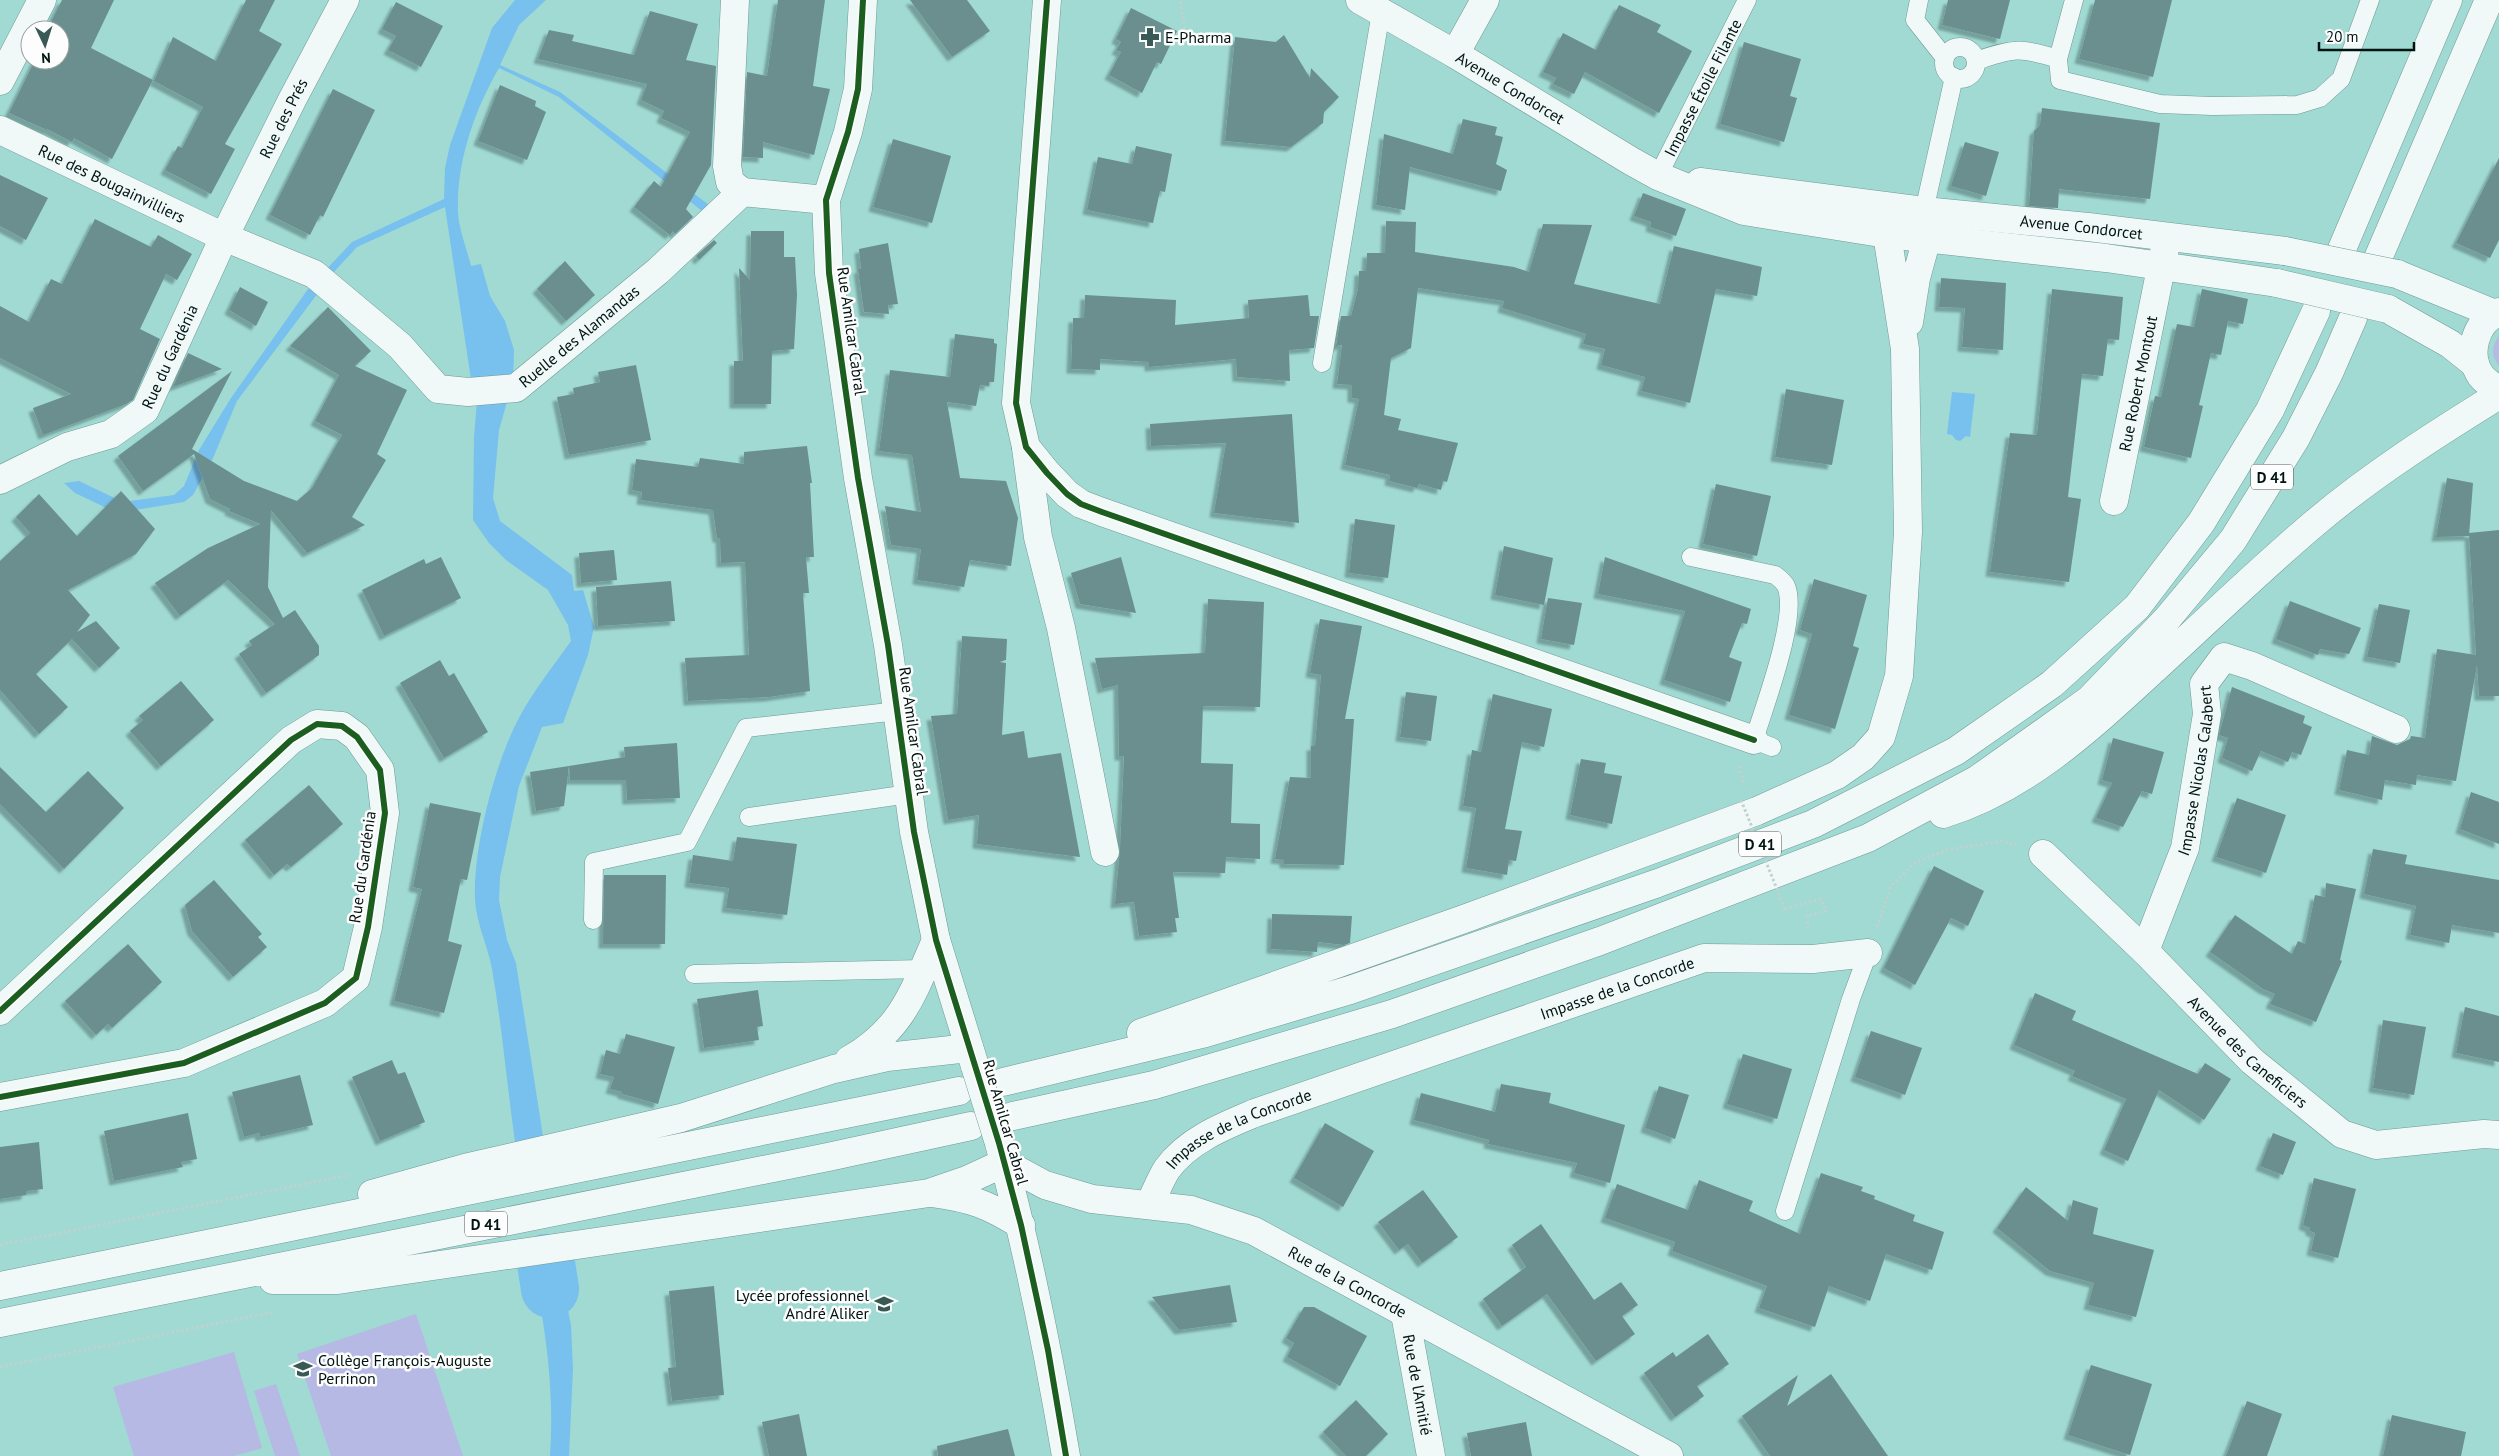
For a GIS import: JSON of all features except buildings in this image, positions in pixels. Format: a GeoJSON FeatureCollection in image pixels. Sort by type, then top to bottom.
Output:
{"type":"FeatureCollection","features":[{"type":"Feature","properties":{"kind":"main road"},"geometry":{"type":"LineString","coordinates":[[0,81],[42,0]]}},
{"type":"Feature","properties":{"kind":"main road","name":"Rue des Prés"},"geometry":{"type":"LineString","coordinates":[[224,237],[292,100],[345,0]]}},
{"type":"Feature","properties":{"kind":"main road"},"geometry":{"type":"LineString","coordinates":[[735,0],[727,166],[730,182],[742,192],[826,200]]}},
{"type":"Feature","properties":{"kind":"main road","name":"Rue Amilcar Cabral"},"geometry":{"type":"LineString","coordinates":[[863,0],[858,89],[848,132],[826,200],[829,273],[858,478],[888,645],[914,832],[936,940],[1002,1153],[1021,1225],[1048,1350],[1066,1456]]}},
{"type":"Feature","properties":{"kind":"main road"},"geometry":{"type":"LineString","coordinates":[[1047,0],[1016,404],[1026,446],[1038,537],[1061,628],[1105,852]]}},
{"type":"Feature","properties":{"kind":"main road"},"geometry":{"type":"LineString","coordinates":[[1455,54],[1485,0]]}},
{"type":"Feature","properties":{"kind":"main road"},"geometry":{"type":"LineString","coordinates":[[2339,256],[2448,0]]}},
{"type":"Feature","properties":{"kind":"main road"},"geometry":{"type":"LineString","coordinates":[[2386,268],[2489,0]]}},
{"type":"Feature","properties":{"kind":"main road","name":"Avenue Condorcet"},"geometry":{"type":"LineString","coordinates":[[1371,6],[1455,54],[1658,176],[1744,211],[1887,234],[2106,258],[2277,283],[2388,309],[2450,344],[2475,364],[2480,375],[2499,390]]}},
{"type":"Feature","properties":{"kind":"main road","name":"Rue des Bougainvilliers"},"geometry":{"type":"LineString","coordinates":[[0,130],[224,237]]}},
{"type":"Feature","properties":{"kind":"main road","name":"Avenue Condorcet"},"geometry":{"type":"LineString","coordinates":[[1658,176],[1924,211],[2088,227],[2285,252],[2386,268],[2497,313]]}},
{"type":"Feature","properties":{"kind":"main road","name":"Ruelle des Alamandas"},"geometry":{"type":"LineString","coordinates":[[224,237],[322,280],[400,346],[438,388],[468,392],[516,388],[658,272],[742,192]]}},
{"type":"Feature","properties":{"kind":"main road"},"geometry":{"type":"LineString","coordinates":[[1924,211],[1927,238],[1916,278],[1905,349],[1887,234],[1924,211]]}},
{"type":"Feature","properties":{"kind":"main road","name":"Rue du Gardénia"},"geometry":{"type":"LineString","coordinates":[[0,480],[67,447],[111,434],[145,410],[224,237]]}},
{"type":"Feature","properties":{"kind":"main road","name":"Rue Robert Montout"},"geometry":{"type":"LineString","coordinates":[[2114,501],[2167,238]]}},
{"type":"Feature","properties":{"kind":"main road","name":"D 41"},"geometry":{"type":"LineString","coordinates":[[1905,349],[1908,532],[1899,676],[1881,737],[1863,758],[1837,775],[1757,811],[1009,1080],[1202,1034],[1350,990],[1434,961],[1658,883],[1813,824],[1956,751],[2052,684],[2137,607],[2201,523],[2270,410],[2316,312]]}},
{"type":"Feature","properties":{"kind":"main road"},"geometry":{"type":"LineString","coordinates":[[2475,364],[2473,350],[2476,335],[2484,323],[2497,313]]}},
{"type":"Feature","properties":{"kind":"main road","name":"D 41"},"geometry":{"type":"LineString","coordinates":[[1013,1116],[1154,1085],[1392,1014],[1618,935],[1868,838],[1978,779],[2089,700],[2167,619],[2233,540],[2296,438],[2329,373],[2353,318]]}},
{"type":"Feature","properties":{"kind":"main road"},"geometry":{"type":"LineString","coordinates":[[1868,838],[1954,811],[1999,792],[2056,754],[2101,718],[2316,522],[2403,456],[2499,394]]}},
{"type":"Feature","properties":{"kind":"main road"},"geometry":{"type":"LineString","coordinates":[[1026,446],[1067,494],[1081,504],[1763,743]]}},
{"type":"Feature","properties":{"kind":"main road","name":"Impasse Nicolas Calabert"},"geometry":{"type":"LineString","coordinates":[[2145,951],[2185,848],[2207,714],[2204,684],[2224,657],[2252,666],[2396,729]]}},
{"type":"Feature","properties":{"kind":"main road","name":"Rue du Gardénia"},"geometry":{"type":"LineString","coordinates":[[0,1011],[291,740],[316,724],[342,726],[358,737],[380,770],[385,813],[368,927],[356,978],[325,1003],[184,1063],[0,1097]]}},
{"type":"Feature","properties":{"kind":"main road","name":"Avenue des Caneficiers"},"geometry":{"type":"LineString","coordinates":[[2043,854],[2145,951],[2252,1061],[2342,1134],[2376,1145],[2465,1135],[2499,1135]]}},
{"type":"Feature","properties":{"kind":"main road"},"geometry":{"type":"LineString","coordinates":[[834,1069],[868,1050],[890,1030],[905,1009],[936,940]]}},
{"type":"Feature","properties":{"kind":"main road","name":"Impasse de la Concorde"},"geometry":{"type":"LineString","coordinates":[[1149,1205],[1167,1169],[1182,1154],[1208,1133],[1255,1113],[1704,958],[1813,959],[1868,953]]}},
{"type":"Feature","properties":{"kind":"main road"},"geometry":{"type":"LineString","coordinates":[[158,1254],[465,1168],[681,1118],[834,1069],[887,1057],[972,1057]]}},
{"type":"Feature","properties":{"kind":"main road","name":"D 41"},"geometry":{"type":"LineString","coordinates":[[0,1286],[959,1091]]}},
{"type":"Feature","properties":{"kind":"main road","name":"D 41"},"geometry":{"type":"LineString","coordinates":[[0,1323],[828,1157],[971,1126]]}},
{"type":"Feature","properties":{"kind":"main road"},"geometry":{"type":"LineString","coordinates":[[215,1280],[338,1280],[929,1193],[967,1180],[1002,1153]]}},
{"type":"Feature","properties":{"kind":"main road","name":"Rue de la Concorde"},"geometry":{"type":"LineString","coordinates":[[1002,1153],[1045,1185],[1092,1199],[1191,1210],[1254,1231],[1669,1456]]}},
{"type":"Feature","properties":{"kind":"main road"},"geometry":{"type":"LineString","coordinates":[[929,1193],[965,1197],[995,1209],[1021,1225]]}},
{"type":"Feature","properties":{"kind":"main road"},"geometry":{"type":"LineString","coordinates":[[0,1274],[104,1265]]}},
{"type":"Feature","properties":{"kind":"main road"},"geometry":{"type":"LineString","coordinates":[[0,1330],[81,1307]]}},
{"type":"Feature","properties":{"kind":"main road","name":"Rue de l'Amitié"},"geometry":{"type":"LineString","coordinates":[[1405,1314],[1431,1456]]}},
{"type":"Feature","properties":{"kind":"lane","name":"Impasse Étoile Filante"},"geometry":{"type":"LineString","coordinates":[[1658,176],[1747,0]]}},
{"type":"Feature","properties":{"kind":"lane"},"geometry":{"type":"LineString","coordinates":[[1919,0],[1915,20],[1945,58],[1946,71],[1954,78],[1963,79],[1968,77],[1974,70],[1976,61],[1972,52],[1962,47],[1952,50],[1945,58]]}},
{"type":"Feature","properties":{"kind":"lane"},"geometry":{"type":"LineString","coordinates":[[2074,0],[2058,59],[2060,80],[2160,104],[2212,106],[2297,105],[2320,98],[2340,80],[2370,0]]}},
{"type":"Feature","properties":{"kind":"lane"},"geometry":{"type":"LineString","coordinates":[[1322,362],[1371,6]]}},
{"type":"Feature","properties":{"kind":"lane"},"geometry":{"type":"LineString","coordinates":[[1976,61],[2007,50],[2033,51],[2058,59]]}},
{"type":"Feature","properties":{"kind":"lane"},"geometry":{"type":"LineString","coordinates":[[1924,211],[1954,78]]}},
{"type":"Feature","properties":{"kind":"lane"},"geometry":{"type":"LineString","coordinates":[[1691,557],[1775,575],[1786,584],[1789,601],[1787,626],[1763,743]]}},
{"type":"Feature","properties":{"kind":"lane"},"geometry":{"type":"LineString","coordinates":[[592,920],[594,862],[687,842],[746,728],[898,711]]}},
{"type":"Feature","properties":{"kind":"lane"},"geometry":{"type":"LineString","coordinates":[[749,818],[909,794]]}},
{"type":"Feature","properties":{"kind":"lane"},"geometry":{"type":"LineString","coordinates":[[1785,1210],[1868,953]]}},
{"type":"Feature","properties":{"kind":"lane"},"geometry":{"type":"LineString","coordinates":[[694,974],[923,969]]}},
{"type":"Feature","properties":{"kind":"path"},"geometry":{"type":"LineString","coordinates":[[1172,42],[1179,45],[1185,32],[1180,0]]}},
{"type":"Feature","properties":{"kind":"path"},"geometry":{"type":"LineString","coordinates":[[1741,800],[1785,909],[1821,899],[1826,911],[1807,916]]}},
{"type":"Feature","properties":{"kind":"path"},"geometry":{"type":"LineString","coordinates":[[1868,953],[1891,886],[1916,862],[1947,850],[2002,841],[2043,854]]}},
{"type":"Feature","properties":{"kind":"shaded area"},"geometry":{"type":"Polygon","coordinates":[[[515,0],[546,0],[519,25],[500,65],[560,92],[709,205],[702,211],[559,97],[499,68],[482,102],[468,138],[458,194],[461,233],[471,266],[481,264],[490,296],[505,321],[514,350],[513,381],[499,430],[493,498],[500,521],[572,575],[574,591],[583,590],[594,627],[588,655],[563,723],[542,727],[519,786],[500,877],[499,900],[507,940],[516,963],[543,1136],[515,1142],[499,1012],[492,969],[476,908],[475,878],[487,805],[502,757],[520,716],[531,697],[571,641],[568,625],[548,590],[506,560],[489,543],[473,520],[474,437],[477,401],[472,386],[445,207],[357,247],[333,273],[237,401],[213,458],[193,495],[184,502],[117,513],[75,493],[64,483],[79,481],[123,502],[174,495],[184,486],[199,450],[231,398],[308,289],[352,242],[444,199],[445,168],[450,145],[492,28],[515,0]]]}},
{"type":"Feature","properties":{"kind":"shaded area"},"geometry":{"type":"Polygon","coordinates":[[[2499,336],[2499,366],[2494,358],[2493,351],[2494,344],[2499,336]]]}},
{"type":"Feature","properties":{"kind":"shaded area"},"geometry":{"type":"Polygon","coordinates":[[[1952,392],[1975,394],[1970,437],[1966,436],[1960,441],[1947,434],[1952,392]]]}},
{"type":"Feature","properties":{"kind":"shaded area"},"geometry":{"type":"Polygon","coordinates":[[[563,1286],[571,1325],[573,1369],[569,1456],[550,1456],[549,1374],[538,1292],[563,1286]]]}},
{"type":"Feature","properties":{"kind":"shaded area"},"geometry":{"type":"Polygon","coordinates":[[[416,1314],[463,1456],[331,1456],[297,1354],[416,1314]]]}},
{"type":"Feature","properties":{"kind":"shaded area"},"geometry":{"type":"Polygon","coordinates":[[[234,1352],[262,1448],[234,1456],[134,1456],[113,1387],[234,1352]]]}},
{"type":"Feature","properties":{"kind":"shaded area"},"geometry":{"type":"Polygon","coordinates":[[[276,1384],[300,1456],[275,1456],[254,1391],[276,1384]]]}},
{"type":"Feature","properties":{"kind":"waterway"},"geometry":{"type":"LineString","coordinates":[[546,1263],[550,1289]]}},
{"type":"Feature","properties":{"kind":"tunnel"},"geometry":{"type":"LineString","coordinates":[[2353,318],[2376,263]]}},
{"type":"Feature","properties":{"kind":"cycle path"},"geometry":{"type":"LineString","coordinates":[[863,0],[858,89],[848,132],[826,200],[829,273],[858,478],[888,645],[914,832],[936,940],[999,1143],[1021,1225],[1048,1350],[1066,1456]]}},
{"type":"Feature","properties":{"kind":"cycle path"},"geometry":{"type":"LineString","coordinates":[[1047,0],[1016,403],[1026,447],[1067,494],[1081,504],[1102,512],[1754,740]]}},
{"type":"Feature","properties":{"kind":"cycle path"},"geometry":{"type":"LineString","coordinates":[[0,1011],[291,740],[317,724],[342,726],[357,737],[380,770],[385,813],[368,927],[356,978],[325,1003],[184,1063],[0,1097]]}},
{"type":"Feature","properties":{"kind":"place","name":"E-Pharma"},"geometry":{"type":"Point","coordinates":[1150,37]}},
{"type":"Feature","properties":{"kind":"place","name":"Lycée professionnel André Aliker"},"geometry":{"type":"Point","coordinates":[884,1304]}},
{"type":"Feature","properties":{"kind":"place","name":"Collège François-Auguste Perrinon"},"geometry":{"type":"Point","coordinates":[303,1369]}}]}
